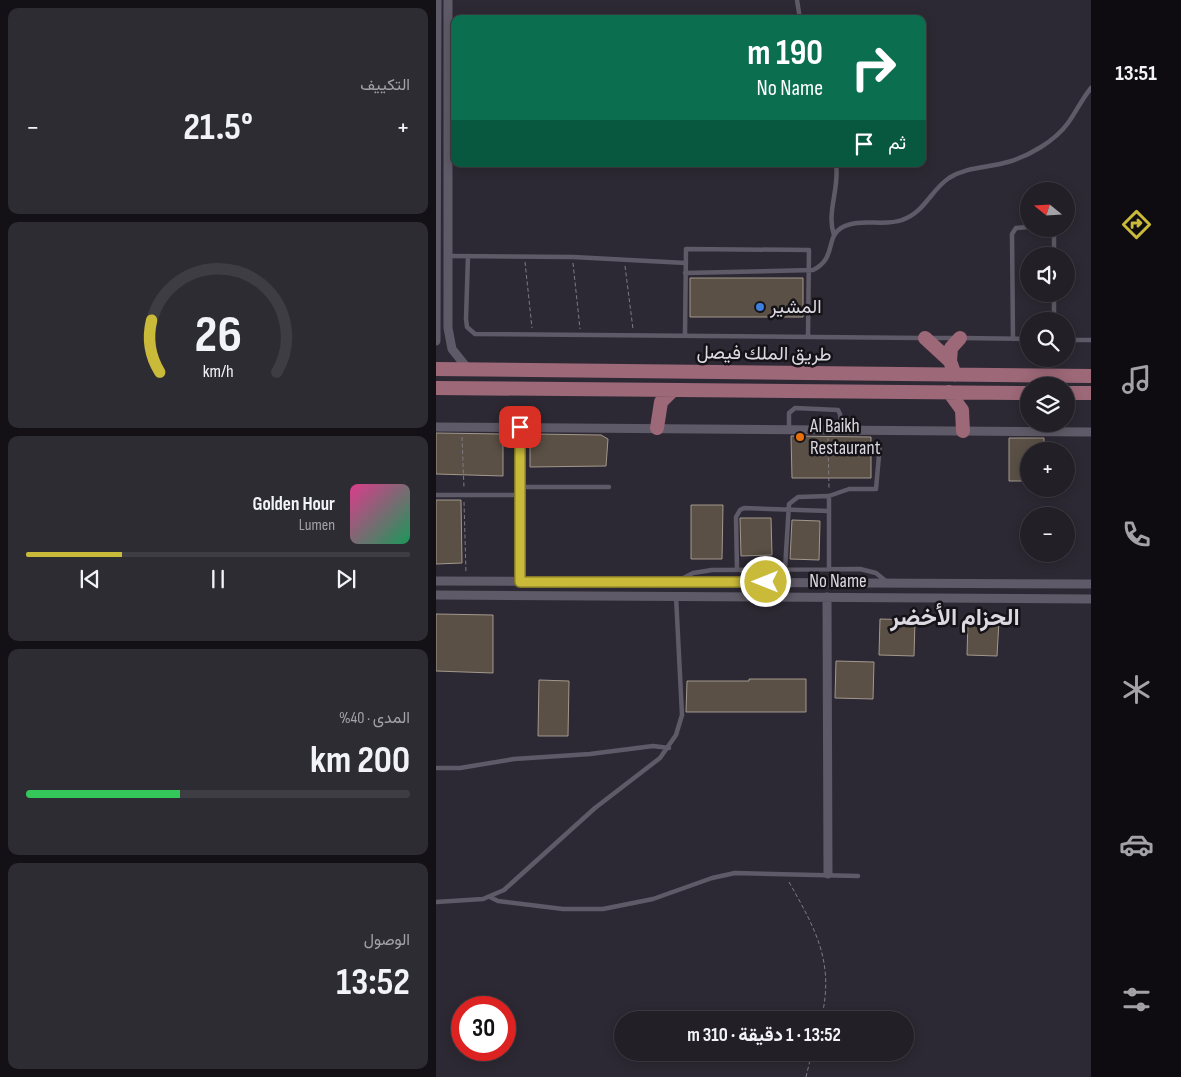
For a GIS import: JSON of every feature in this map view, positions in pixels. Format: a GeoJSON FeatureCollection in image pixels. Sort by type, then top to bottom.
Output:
{"type":"FeatureCollection","features":[{"type":"Feature","properties":{"kind":"main road"},"geometry":{"type":"LineString","coordinates":[[925,338],[952,368]]}},
{"type":"Feature","properties":{"kind":"main road"},"geometry":{"type":"LineString","coordinates":[[952,368],[951,348],[960,338]]}},
{"type":"Feature","properties":{"kind":"main road","name":"طريق الملك فيصل"},"geometry":{"type":"LineString","coordinates":[[436,369],[952,368],[1091,376]]}},
{"type":"Feature","properties":{"kind":"main road","name":"طريق الملك فيصل"},"geometry":{"type":"LineString","coordinates":[[436,388],[1020,392]]}},
{"type":"Feature","properties":{"kind":"main road"},"geometry":{"type":"LineString","coordinates":[[657,428],[661,402],[673,390]]}},
{"type":"Feature","properties":{"kind":"main road"},"geometry":{"type":"LineString","coordinates":[[949,392],[962,410],[963,431]]}},
{"type":"Feature","properties":{"kind":"main road"},"geometry":{"type":"LineString","coordinates":[[1075,393],[1091,393]]}},
{"type":"Feature","properties":{"kind":"street"},"geometry":{"type":"LineString","coordinates":[[436,342],[438,256],[437,0]]}},
{"type":"Feature","properties":{"kind":"street"},"geometry":{"type":"LineString","coordinates":[[448,0],[450,342],[468,369]]}},
{"type":"Feature","properties":{"kind":"street"},"geometry":{"type":"LineString","coordinates":[[438,181],[448,181]]}},
{"type":"Feature","properties":{"kind":"street"},"geometry":{"type":"LineString","coordinates":[[438,256],[448,256]]}},
{"type":"Feature","properties":{"kind":"street"},"geometry":{"type":"LineString","coordinates":[[436,427],[1091,432]]}},
{"type":"Feature","properties":{"kind":"street"},"geometry":{"type":"LineString","coordinates":[[520,427],[520,582]]}},
{"type":"Feature","properties":{"kind":"street","name":"No Name"},"geometry":{"type":"LineString","coordinates":[[436,581],[1091,584]]}},
{"type":"Feature","properties":{"kind":"street","name":"No Name"},"geometry":{"type":"LineString","coordinates":[[436,595],[1091,599]]}},
{"type":"Feature","properties":{"kind":"street"},"geometry":{"type":"LineString","coordinates":[[827,597],[828,874]]}},
{"type":"Feature","properties":{"kind":"lane"},"geometry":{"type":"LineString","coordinates":[[797,0],[799,15]]}},
{"type":"Feature","properties":{"kind":"lane"},"geometry":{"type":"LineString","coordinates":[[436,84],[444,83],[448,85]]}},
{"type":"Feature","properties":{"kind":"lane"},"geometry":{"type":"LineString","coordinates":[[685,273],[808,271],[817,268],[828,257],[834,235],[840,228],[849,225],[899,221],[921,209],[939,186],[957,173],[973,168],[1006,163],[1024,156],[1064,129],[1091,88]]}},
{"type":"Feature","properties":{"kind":"lane"},"geometry":{"type":"LineString","coordinates":[[834,235],[832,224],[837,182],[836,167]]}},
{"type":"Feature","properties":{"kind":"lane"},"geometry":{"type":"LineString","coordinates":[[1013,339],[1012,234],[1020,227]]}},
{"type":"Feature","properties":{"kind":"lane"},"geometry":{"type":"LineString","coordinates":[[685,336],[686,249],[809,250],[808,336]]}},
{"type":"Feature","properties":{"kind":"lane"},"geometry":{"type":"LineString","coordinates":[[448,256],[573,258],[686,263]]}},
{"type":"Feature","properties":{"kind":"lane"},"geometry":{"type":"LineString","coordinates":[[468,256],[467,328],[475,334],[1020,339]]}},
{"type":"Feature","properties":{"kind":"lane"},"geometry":{"type":"LineString","coordinates":[[1075,340],[1091,340]]}},
{"type":"Feature","properties":{"kind":"lane"},"geometry":{"type":"LineString","coordinates":[[789,429],[790,413],[795,408],[836,409],[840,414],[842,430]]}},
{"type":"Feature","properties":{"kind":"lane"},"geometry":{"type":"LineString","coordinates":[[785,569],[788,510],[793,499],[798,497],[829,496],[849,489],[877,487],[880,444]]}},
{"type":"Feature","properties":{"kind":"lane"},"geometry":{"type":"LineString","coordinates":[[436,495],[610,487]]}},
{"type":"Feature","properties":{"kind":"lane"},"geometry":{"type":"LineString","coordinates":[[829,496],[829,569]]}},
{"type":"Feature","properties":{"kind":"lane"},"geometry":{"type":"LineString","coordinates":[[737,570],[736,519],[738,512],[744,508],[829,511]]}},
{"type":"Feature","properties":{"kind":"lane"},"geometry":{"type":"LineString","coordinates":[[677,582],[703,570],[829,569],[871,571],[888,583]]}},
{"type":"Feature","properties":{"kind":"lane"},"geometry":{"type":"LineString","coordinates":[[436,902],[490,897],[510,886],[572,828],[660,758],[669,748],[676,735],[682,715],[676,596]]}},
{"type":"Feature","properties":{"kind":"lane"},"geometry":{"type":"LineString","coordinates":[[436,768],[465,767],[514,759],[590,754],[653,746],[669,748]]}},
{"type":"Feature","properties":{"kind":"lane"},"geometry":{"type":"LineString","coordinates":[[490,897],[495,901],[563,909],[603,910],[652,899],[724,875],[747,872],[858,876]]}},
{"type":"Feature","properties":{"kind":"path"},"geometry":{"type":"LineString","coordinates":[[524,257],[533,335]]}},
{"type":"Feature","properties":{"kind":"path"},"geometry":{"type":"LineString","coordinates":[[573,258],[581,335]]}},
{"type":"Feature","properties":{"kind":"path"},"geometry":{"type":"LineString","coordinates":[[625,260],[634,336]]}},
{"type":"Feature","properties":{"kind":"path"},"geometry":{"type":"LineString","coordinates":[[461,427],[466,581]]}},
{"type":"Feature","properties":{"kind":"path"},"geometry":{"type":"LineString","coordinates":[[828,430],[829,496]]}},
{"type":"Feature","properties":{"kind":"path"},"geometry":{"type":"LineString","coordinates":[[784,873],[812,923],[821,947],[825,983],[822,1011]]}},
{"type":"Feature","properties":{"kind":"path"},"geometry":{"type":"LineString","coordinates":[[806,1077],[810,1061]]}},
{"type":"Feature","properties":{"kind":"building"},"geometry":{"type":"Polygon","coordinates":[[[690,278],[803,278],[803,317],[690,317],[690,278]]]}},
{"type":"Feature","properties":{"kind":"building"},"geometry":{"type":"Polygon","coordinates":[[[436,433],[503,434],[503,476],[436,474],[436,433]]]}},
{"type":"Feature","properties":{"kind":"building"},"geometry":{"type":"Polygon","coordinates":[[[535,434],[601,435],[608,439],[606,466],[530,467],[530,439],[535,434]]]}},
{"type":"Feature","properties":{"kind":"building"},"geometry":{"type":"Polygon","coordinates":[[[791,436],[871,437],[871,478],[792,478],[791,436]]]}},
{"type":"Feature","properties":{"kind":"building"},"geometry":{"type":"Polygon","coordinates":[[[1009,438],[1044,438],[1044,442],[1020,442],[1020,481],[1009,481],[1009,438]]]}},
{"type":"Feature","properties":{"kind":"building"},"geometry":{"type":"Polygon","coordinates":[[[436,500],[461,500],[462,563],[436,564],[436,500]]]}},
{"type":"Feature","properties":{"kind":"building"},"geometry":{"type":"Polygon","coordinates":[[[691,505],[723,505],[722,559],[691,559],[691,505]]]}},
{"type":"Feature","properties":{"kind":"building"},"geometry":{"type":"Polygon","coordinates":[[[740,518],[771,518],[772,555],[741,556],[740,518]]]}},
{"type":"Feature","properties":{"kind":"building"},"geometry":{"type":"Polygon","coordinates":[[[792,520],[820,521],[819,560],[790,559],[792,520]]]}},
{"type":"Feature","properties":{"kind":"building"},"geometry":{"type":"Polygon","coordinates":[[[436,614],[493,615],[493,673],[436,671],[436,614]]]}},
{"type":"Feature","properties":{"kind":"building"},"geometry":{"type":"Polygon","coordinates":[[[880,619],[915,620],[914,656],[879,655],[880,619]]]}},
{"type":"Feature","properties":{"kind":"building"},"geometry":{"type":"Polygon","coordinates":[[[968,620],[999,621],[997,656],[967,655],[968,620]]]}},
{"type":"Feature","properties":{"kind":"building"},"geometry":{"type":"Polygon","coordinates":[[[836,661],[874,662],[873,699],[835,698],[836,661]]]}},
{"type":"Feature","properties":{"kind":"building"},"geometry":{"type":"Polygon","coordinates":[[[749,679],[806,679],[806,712],[686,712],[687,681],[749,681],[749,679]]]}},
{"type":"Feature","properties":{"kind":"building"},"geometry":{"type":"Polygon","coordinates":[[[539,680],[569,681],[568,736],[538,736],[539,680]]]}},
{"type":"Feature","properties":{"kind":"place","name":"المشير"},"geometry":{"type":"Point","coordinates":[760,307]}},
{"type":"Feature","properties":{"kind":"place","name":"Al Baikh Restaurant"},"geometry":{"type":"Point","coordinates":[800,437]}},
{"type":"Feature","properties":{"kind":"district","name":"الحزام الأخضر"},"geometry":{"type":"Point","coordinates":[955,617]}},
{"type":"Feature","properties":{"kind":"route"},"geometry":{"type":"LineString","coordinates":[[520,427],[520,582],[766,582]]}}]}
